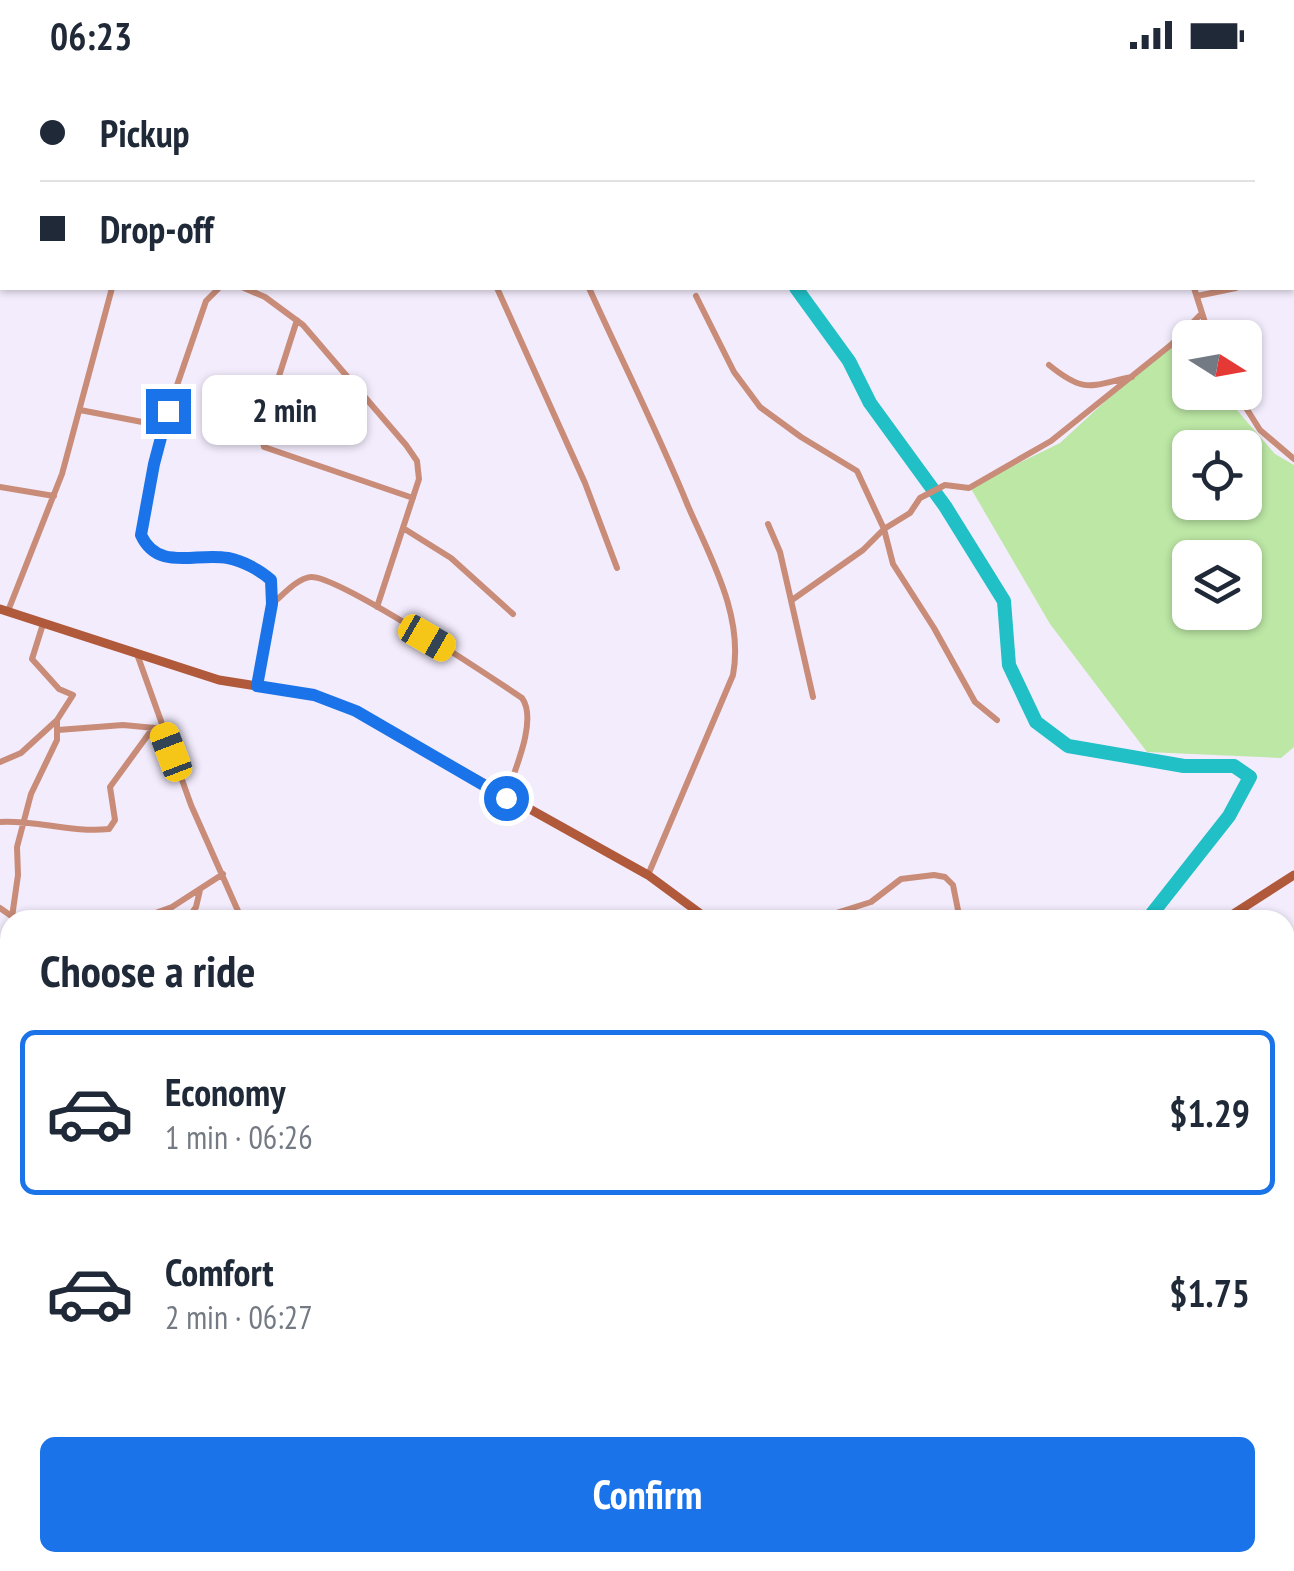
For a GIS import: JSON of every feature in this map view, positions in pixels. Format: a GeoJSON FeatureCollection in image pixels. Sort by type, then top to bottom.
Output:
{"type":"FeatureCollection","features":[{"type":"Feature","properties":{"kind":"street"},"geometry":{"type":"LineString","coordinates":[[111,290],[54,496],[4,610],[219,680],[314,695],[356,711],[648,875],[695,910]]}},
{"type":"Feature","properties":{"kind":"street"},"geometry":{"type":"LineString","coordinates":[[217,290],[206,301],[164,426],[141,526],[144,542],[155,554],[169,559],[220,557],[238,561],[271,580],[272,604],[257,686]]}},
{"type":"Feature","properties":{"kind":"street"},"geometry":{"type":"LineString","coordinates":[[247,290],[296,320],[393,428],[417,461],[420,473],[377,607]]}},
{"type":"Feature","properties":{"kind":"street"},"geometry":{"type":"LineString","coordinates":[[498,290],[585,483],[616,568]]}},
{"type":"Feature","properties":{"kind":"street"},"geometry":{"type":"LineString","coordinates":[[590,290],[711,554],[735,641],[733,676],[648,875]]}},
{"type":"Feature","properties":{"kind":"street"},"geometry":{"type":"LineString","coordinates":[[1195,292],[1203,320]]}},
{"type":"Feature","properties":{"kind":"street"},"geometry":{"type":"LineString","coordinates":[[696,296],[750,395],[772,417],[857,471],[884,529],[893,564],[961,672],[974,702],[997,720]]}},
{"type":"Feature","properties":{"kind":"street"},"geometry":{"type":"LineString","coordinates":[[792,600],[910,513],[920,498],[940,487],[968,488],[1035,452],[1133,376],[1201,314]]}},
{"type":"Feature","properties":{"kind":"street"},"geometry":{"type":"LineString","coordinates":[[296,320],[261,432],[264,447],[413,498]]}},
{"type":"Feature","properties":{"kind":"street"},"geometry":{"type":"LineString","coordinates":[[1049,365],[1067,378],[1093,387],[1133,376]]}},
{"type":"Feature","properties":{"kind":"street"},"geometry":{"type":"LineString","coordinates":[[80,410],[164,426]]}},
{"type":"Feature","properties":{"kind":"street"},"geometry":{"type":"LineString","coordinates":[[1247,410],[1260,430],[1294,459]]}},
{"type":"Feature","properties":{"kind":"street"},"geometry":{"type":"LineString","coordinates":[[0,487],[54,496]]}},
{"type":"Feature","properties":{"kind":"street"},"geometry":{"type":"LineString","coordinates":[[768,524],[780,552],[812,697]]}},
{"type":"Feature","properties":{"kind":"street"},"geometry":{"type":"LineString","coordinates":[[403,528],[451,558],[513,614]]}},
{"type":"Feature","properties":{"kind":"street"},"geometry":{"type":"LineString","coordinates":[[272,604],[302,580],[313,577],[377,607],[525,702],[529,720],[506,798]]}},
{"type":"Feature","properties":{"kind":"street"},"geometry":{"type":"LineString","coordinates":[[0,762],[22,753],[57,720],[73,695],[60,689],[31,658],[43,624]]}},
{"type":"Feature","properties":{"kind":"street"},"geometry":{"type":"LineString","coordinates":[[137,653],[157,727],[238,910]]}},
{"type":"Feature","properties":{"kind":"street"},"geometry":{"type":"LineString","coordinates":[[15,910],[17,852],[31,794],[55,744],[57,720]]}},
{"type":"Feature","properties":{"kind":"street"},"geometry":{"type":"LineString","coordinates":[[58,730],[122,725],[157,727]]}},
{"type":"Feature","properties":{"kind":"street"},"geometry":{"type":"LineString","coordinates":[[0,822],[24,821],[73,830],[113,827],[110,787],[157,727]]}},
{"type":"Feature","properties":{"kind":"street"},"geometry":{"type":"LineString","coordinates":[[166,910],[222,874]]}},
{"type":"Feature","properties":{"kind":"street"},"geometry":{"type":"LineString","coordinates":[[847,910],[867,904],[901,878],[934,875],[953,884],[958,910]]}},
{"type":"Feature","properties":{"kind":"street"},"geometry":{"type":"LineString","coordinates":[[1240,910],[1294,875]]}},
{"type":"Feature","properties":{"kind":"street"},"geometry":{"type":"LineString","coordinates":[[194,910],[201,889]]}},
{"type":"Feature","properties":{"kind":"green space"},"geometry":{"type":"Polygon","coordinates":[[[1172,340],[1172,410],[1237,410],[1254,430],[1172,430],[1172,520],[1262,520],[1262,439],[1275,454],[1294,465],[1294,747],[1281,758],[1147,752],[1050,624],[970,487],[1060,443],[1172,340]]]}},
{"type":"Feature","properties":{"kind":"waterway"},"geometry":{"type":"LineString","coordinates":[[797,290],[849,361],[870,403],[945,506],[1004,601],[1009,665],[1036,722],[1068,746],[1184,766],[1234,766],[1250,777],[1229,816],[1155,910]]}},
{"type":"Feature","properties":{"kind":"route"},"geometry":{"type":"LineString","coordinates":[[168,411],[141,535],[149,549],[161,557],[230,558],[271,580],[272,604],[257,686],[334,701],[382,724],[506,798]]}}]}
